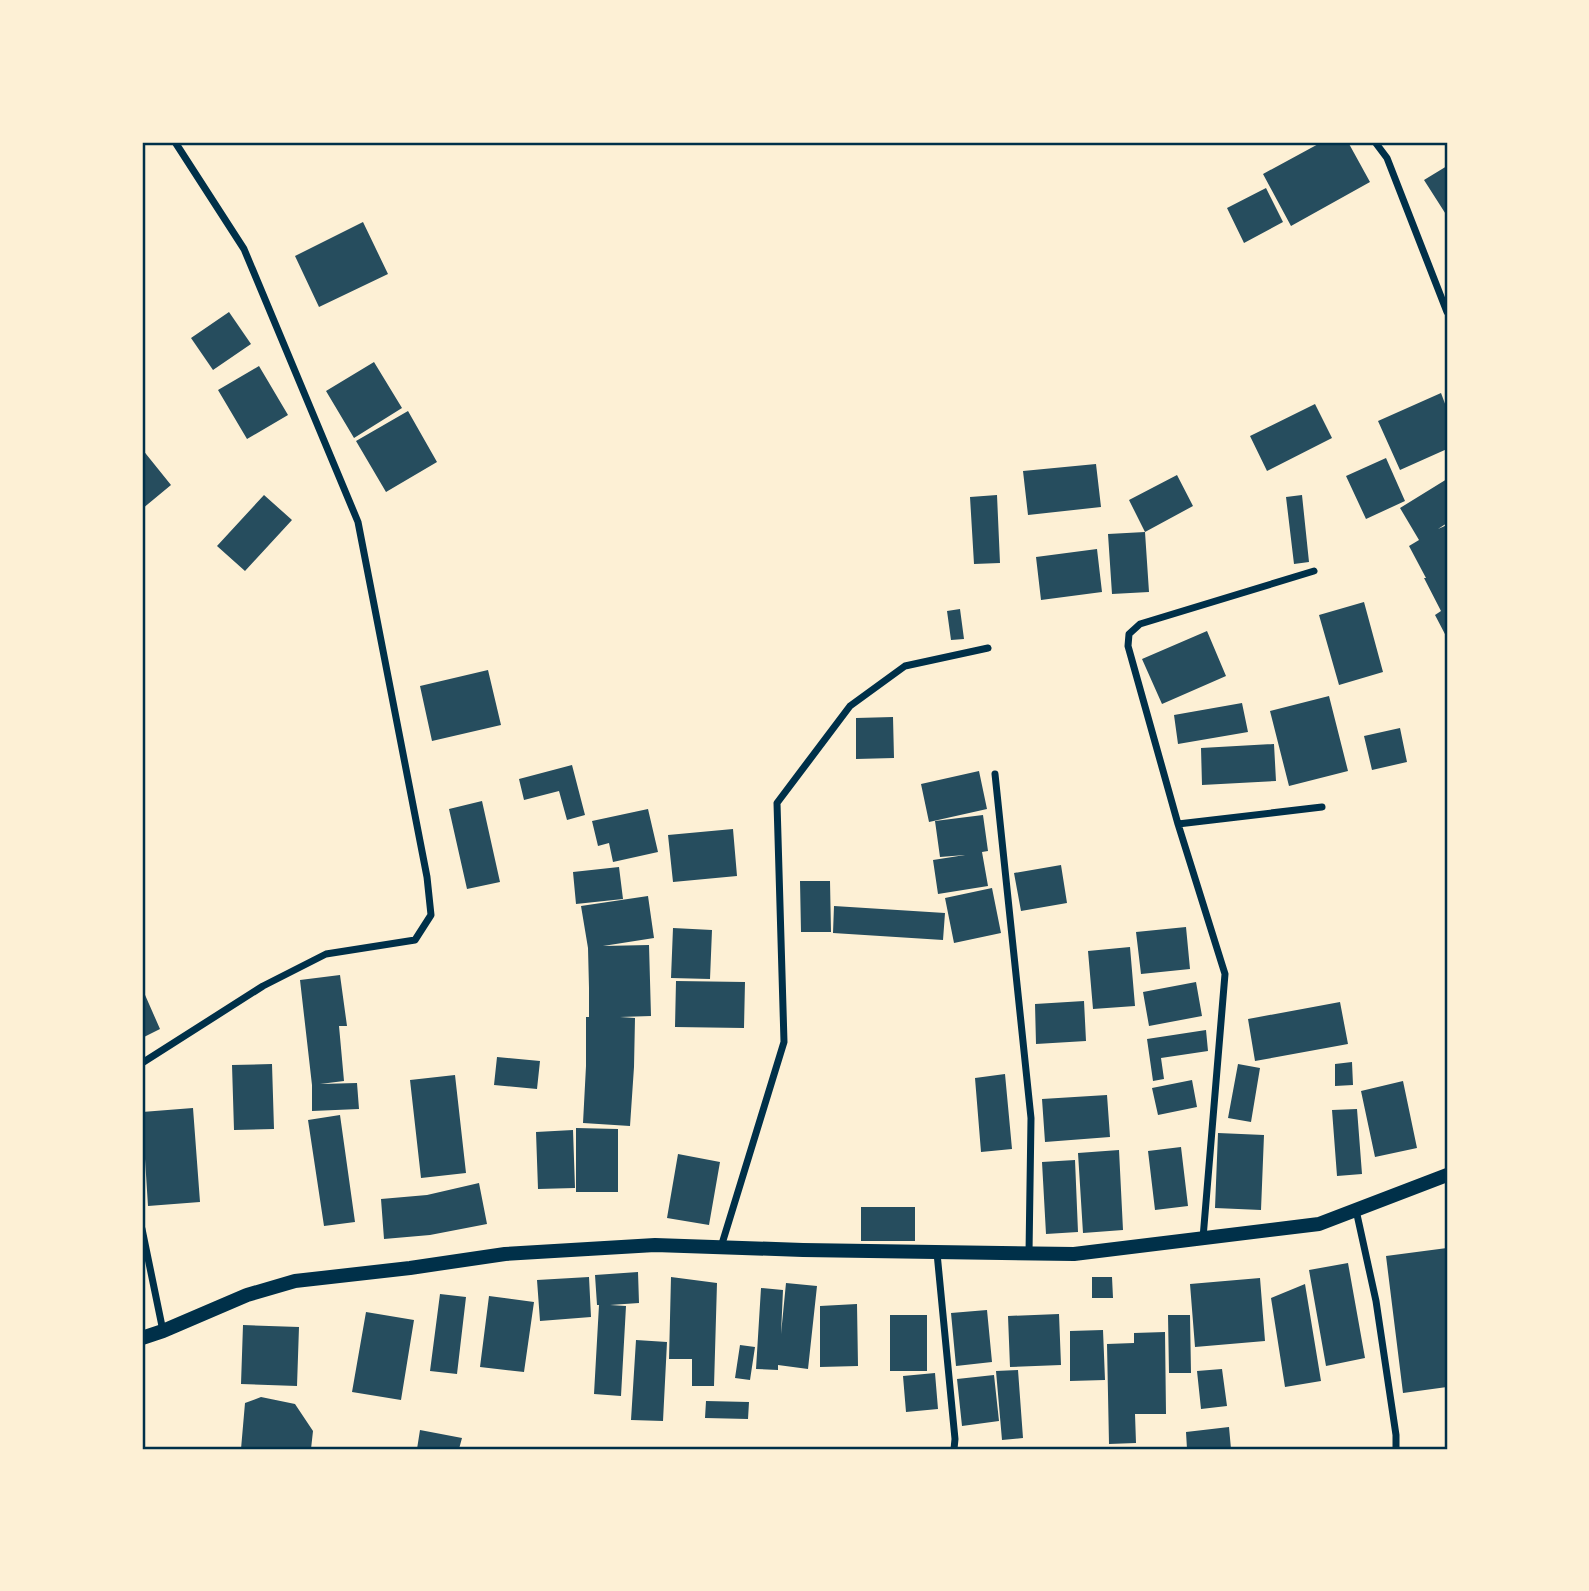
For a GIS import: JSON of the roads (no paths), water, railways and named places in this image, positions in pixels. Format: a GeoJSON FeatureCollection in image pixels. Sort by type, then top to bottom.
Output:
{"type":"FeatureCollection","features":[{"type":"Feature","properties":{"kind":"main road"},"geometry":{"type":"LineString","coordinates":[[142,1338],[247,1295],[295,1281],[505,1254],[655,1245],[803,1251],[1074,1254],[1319,1224],[1447,1175]]}},
{"type":"Feature","properties":{"kind":"street"},"geometry":{"type":"LineString","coordinates":[[142,1063],[263,986],[326,954],[415,940],[431,915],[427,877],[358,522],[244,249],[175,142]]}},
{"type":"Feature","properties":{"kind":"street"},"geometry":{"type":"LineString","coordinates":[[1375,142],[1387,158],[1447,312]]}},
{"type":"Feature","properties":{"kind":"street"},"geometry":{"type":"LineString","coordinates":[[1203,1238],[1225,974],[1178,824],[1128,646],[1129,634],[1140,624],[1314,571]]}},
{"type":"Feature","properties":{"kind":"street"},"geometry":{"type":"LineString","coordinates":[[721,1247],[783,1042],[777,803],[850,706],[905,666],[988,648]]}},
{"type":"Feature","properties":{"kind":"street"},"geometry":{"type":"LineString","coordinates":[[995,774],[1031,1118],[1030,1254]]}},
{"type":"Feature","properties":{"kind":"street"},"geometry":{"type":"LineString","coordinates":[[1178,824],[1322,807]]}},
{"type":"Feature","properties":{"kind":"street"},"geometry":{"type":"LineString","coordinates":[[1356,1210],[1376,1301],[1396,1435],[1395,1449]]}},
{"type":"Feature","properties":{"kind":"street"},"geometry":{"type":"LineString","coordinates":[[142,1229],[163,1331]]}},
{"type":"Feature","properties":{"kind":"street"},"geometry":{"type":"LineString","coordinates":[[936,1252],[954,1449]]}}]}
